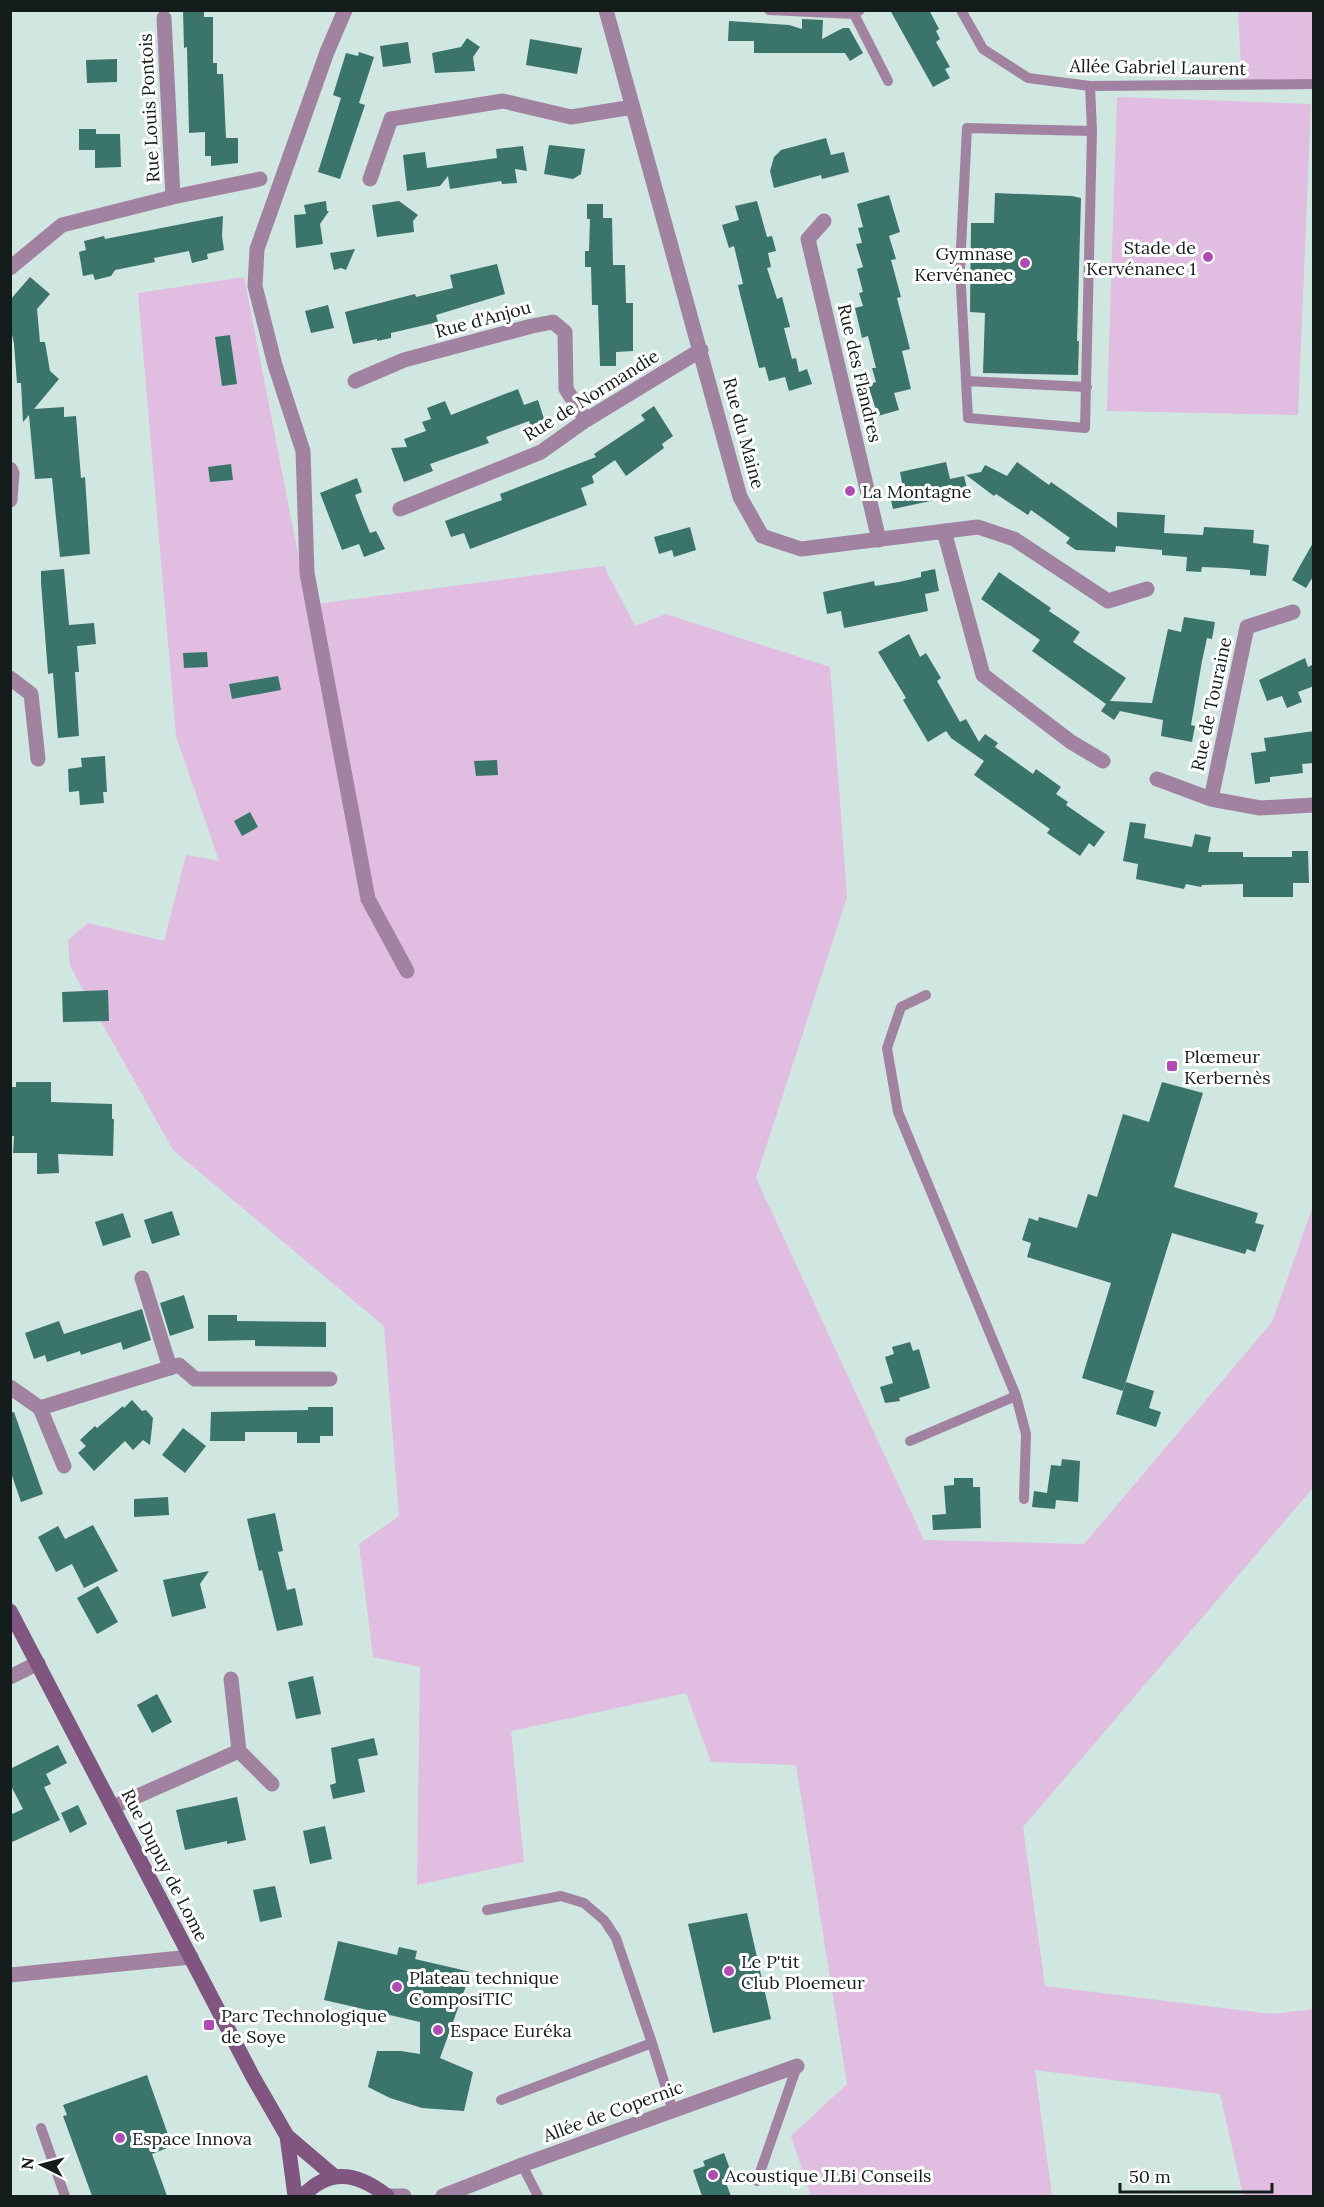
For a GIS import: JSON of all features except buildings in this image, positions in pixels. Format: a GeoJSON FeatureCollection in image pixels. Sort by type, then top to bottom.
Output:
{"type":"FeatureCollection","features":[{"type":"Feature","properties":{"kind":"street"},"geometry":{"type":"LineString","coordinates":[[345,10],[323,62],[257,249],[255,286],[276,365],[303,451],[307,573],[368,899],[407,971]]}},
{"type":"Feature","properties":{"kind":"street","name":"Rue du Maine"},"geometry":{"type":"LineString","coordinates":[[606,10],[740,497],[762,536],[801,549],[978,527],[1014,539],[1108,601],[1147,589]]}},
{"type":"Feature","properties":{"kind":"street","name":"Rue Louis Pontois"},"geometry":{"type":"LineString","coordinates":[[164,18],[173,197]]}},
{"type":"Feature","properties":{"kind":"street"},"geometry":{"type":"LineString","coordinates":[[370,179],[391,119],[502,101],[571,117],[633,107]]}},
{"type":"Feature","properties":{"kind":"street","name":"Rue Louis Pontois"},"geometry":{"type":"LineString","coordinates":[[10,268],[62,225],[173,197],[260,179]]}},
{"type":"Feature","properties":{"kind":"street","name":"Rue des Flandres"},"geometry":{"type":"LineString","coordinates":[[824,221],[808,239],[879,540]]}},
{"type":"Feature","properties":{"kind":"street","name":"Rue d'Anjou"},"geometry":{"type":"LineString","coordinates":[[355,381],[404,360],[553,322],[565,332],[566,389],[586,420]]}},
{"type":"Feature","properties":{"kind":"street","name":"Rue de Normandie"},"geometry":{"type":"LineString","coordinates":[[400,509],[541,452],[586,420],[701,350]]}},
{"type":"Feature","properties":{"kind":"street"},"geometry":{"type":"LineString","coordinates":[[10,469],[10,500]]}},
{"type":"Feature","properties":{"kind":"street"},"geometry":{"type":"LineString","coordinates":[[944,531],[983,675],[1071,742],[1103,761]]}},
{"type":"Feature","properties":{"kind":"street","name":"Rue de Touraine"},"geometry":{"type":"LineString","coordinates":[[1211,800],[1248,627],[1293,612]]}},
{"type":"Feature","properties":{"kind":"street"},"geometry":{"type":"LineString","coordinates":[[10,678],[31,694],[38,759]]}},
{"type":"Feature","properties":{"kind":"street"},"geometry":{"type":"LineString","coordinates":[[1157,779],[1211,800],[1260,808],[1314,805]]}},
{"type":"Feature","properties":{"kind":"street"},"geometry":{"type":"LineString","coordinates":[[142,1278],[170,1368]]}},
{"type":"Feature","properties":{"kind":"street"},"geometry":{"type":"LineString","coordinates":[[40,1408],[180,1365],[195,1378],[330,1379]]}},
{"type":"Feature","properties":{"kind":"street"},"geometry":{"type":"LineString","coordinates":[[10,1387],[40,1408],[64,1466]]}},
{"type":"Feature","properties":{"kind":"street","name":"Rue Dupuy de Lome"},"geometry":{"type":"LineString","coordinates":[[10,1611],[286,2136],[295,2196]]}},
{"type":"Feature","properties":{"kind":"street"},"geometry":{"type":"LineString","coordinates":[[10,1677],[38,1663]]}},
{"type":"Feature","properties":{"kind":"street"},"geometry":{"type":"LineString","coordinates":[[231,1680],[239,1751],[272,1784]]}},
{"type":"Feature","properties":{"kind":"street"},"geometry":{"type":"LineString","coordinates":[[113,1807],[239,1751]]}},
{"type":"Feature","properties":{"kind":"street"},"geometry":{"type":"LineString","coordinates":[[10,1975],[191,1957]]}},
{"type":"Feature","properties":{"kind":"street","name":"Allée de Copernic"},"geometry":{"type":"LineString","coordinates":[[443,2196],[522,2165],[797,2066]]}},
{"type":"Feature","properties":{"kind":"street","name":"Rue Dupuy de Lome"},"geometry":{"type":"LineString","coordinates":[[286,2136],[334,2176]]}},
{"type":"Feature","properties":{"kind":"street"},"geometry":{"type":"LineString","coordinates":[[303,2196],[311,2188],[334,2176],[361,2179],[387,2196],[404,2196]]}},
{"type":"Feature","properties":{"kind":"lane"},"geometry":{"type":"LineString","coordinates":[[769,10],[857,12],[888,81]]}},
{"type":"Feature","properties":{"kind":"lane","name":"Allée Gabriel Laurent"},"geometry":{"type":"LineString","coordinates":[[961,10],[983,49],[1028,78],[1090,86],[1314,84]]}},
{"type":"Feature","properties":{"kind":"lane"},"geometry":{"type":"LineString","coordinates":[[1090,86],[1092,131],[1085,428],[968,418],[960,268],[967,128],[1092,131]]}},
{"type":"Feature","properties":{"kind":"lane"},"geometry":{"type":"LineString","coordinates":[[966,381],[1087,387]]}},
{"type":"Feature","properties":{"kind":"lane"},"geometry":{"type":"LineString","coordinates":[[926,995],[901,1007],[887,1048],[898,1112],[1016,1396],[1026,1434],[1024,1499]]}},
{"type":"Feature","properties":{"kind":"lane"},"geometry":{"type":"LineString","coordinates":[[910,1441],[1016,1396]]}},
{"type":"Feature","properties":{"kind":"lane"},"geometry":{"type":"LineString","coordinates":[[487,1910],[561,1896],[584,1903],[604,1920],[616,1938],[673,2111]]}},
{"type":"Feature","properties":{"kind":"lane"},"geometry":{"type":"LineString","coordinates":[[501,2100],[652,2043]]}},
{"type":"Feature","properties":{"kind":"lane"},"geometry":{"type":"LineString","coordinates":[[757,2181],[797,2066]]}},
{"type":"Feature","properties":{"kind":"lane"},"geometry":{"type":"LineString","coordinates":[[40,2127],[65,2196]]}},
{"type":"Feature","properties":{"kind":"lane"},"geometry":{"type":"LineString","coordinates":[[522,2165],[538,2196]]}},
{"type":"Feature","properties":{"kind":"shaded area"},"geometry":{"type":"Polygon","coordinates":[[[1238,11],[1313,11],[1313,84],[1242,85],[1238,11]]]}},
{"type":"Feature","properties":{"kind":"shaded area","name":"Stade de Kervénanec 1"},"geometry":{"type":"Polygon","coordinates":[[[1117,97],[1311,104],[1298,415],[1107,411],[1117,97]]]}},
{"type":"Feature","properties":{"kind":"shaded area"},"geometry":{"type":"Polygon","coordinates":[[[244,277],[308,605],[604,566],[635,626],[666,614],[830,667],[847,897],[756,1178],[924,1540],[1084,1544],[1272,1322],[1313,1206],[1313,1488],[1023,1827],[1045,1986],[1272,2014],[1313,2009],[1313,2196],[1243,2196],[1220,2094],[1035,2070],[1052,2196],[811,2196],[791,2136],[847,2084],[796,1765],[711,1762],[686,1693],[511,1731],[524,1862],[417,1885],[420,1667],[373,1657],[359,1544],[399,1516],[384,1326],[173,1150],[70,966],[68,940],[88,923],[164,941],[186,855],[219,861],[176,736],[138,293],[244,277]]]}},
{"type":"Feature","properties":{"kind":"place","name":"Stade de Kervénanec 1"},"geometry":{"type":"Point","coordinates":[1208,257]}},
{"type":"Feature","properties":{"kind":"place","name":"Gymnase Kervénanec"},"geometry":{"type":"Point","coordinates":[1025,263]}},
{"type":"Feature","properties":{"kind":"place","name":"La Montagne"},"geometry":{"type":"Point","coordinates":[850,491]}},
{"type":"Feature","properties":{"kind":"place","name":"Plœmeur Kerbernès"},"geometry":{"type":"Point","coordinates":[1172,1066]}},
{"type":"Feature","properties":{"kind":"place","name":"Le P'tit Club Ploemeur"},"geometry":{"type":"Point","coordinates":[729,1971]}},
{"type":"Feature","properties":{"kind":"place","name":"Plateau technique ComposiTIC"},"geometry":{"type":"Point","coordinates":[397,1987]}},
{"type":"Feature","properties":{"kind":"place","name":"Parc Technologique de Soye"},"geometry":{"type":"Point","coordinates":[209,2025]}},
{"type":"Feature","properties":{"kind":"place","name":"Espace Euréka"},"geometry":{"type":"Point","coordinates":[438,2030]}},
{"type":"Feature","properties":{"kind":"place","name":"Espace Innova"},"geometry":{"type":"Point","coordinates":[120,2138]}},
{"type":"Feature","properties":{"kind":"place","name":"Acoustique JLBi Conseils"},"geometry":{"type":"Point","coordinates":[713,2175]}}]}
